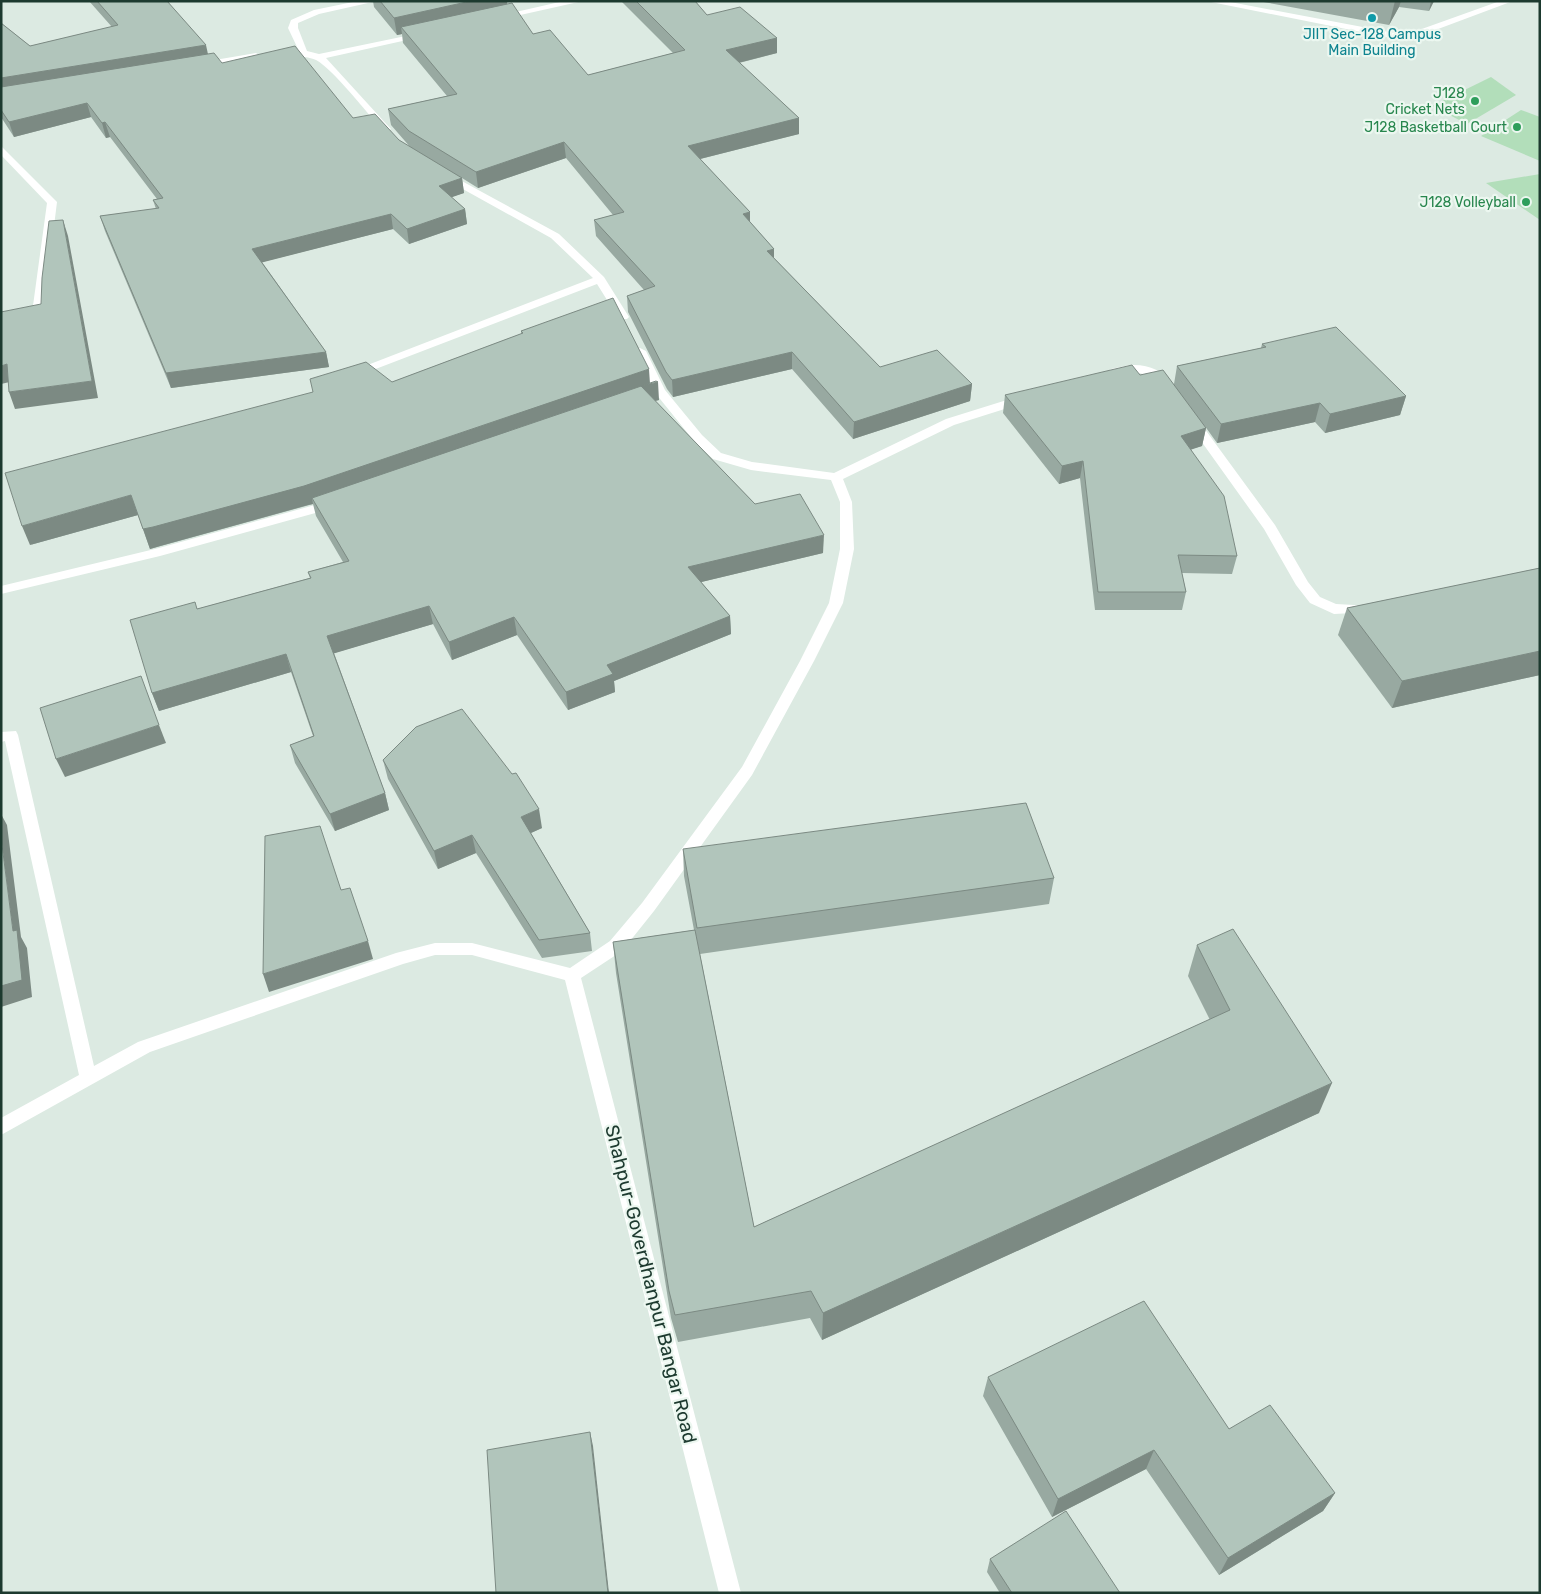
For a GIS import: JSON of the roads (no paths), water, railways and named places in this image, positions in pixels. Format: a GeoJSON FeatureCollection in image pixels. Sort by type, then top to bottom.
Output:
{"type":"FeatureCollection","features":[{"type":"Feature","properties":{"kind":"street"},"geometry":{"type":"LineString","coordinates":[[302,51],[293,28],[294,22],[317,12],[373,1]]}},
{"type":"Feature","properties":{"kind":"street"},"geometry":{"type":"LineString","coordinates":[[484,20],[579,1]]}},
{"type":"Feature","properties":{"kind":"street"},"geometry":{"type":"LineString","coordinates":[[1210,1],[1406,38],[1509,1]]}},
{"type":"Feature","properties":{"kind":"street"},"geometry":{"type":"LineString","coordinates":[[319,57],[435,31]]}},
{"type":"Feature","properties":{"kind":"street"},"geometry":{"type":"LineString","coordinates":[[188,67],[302,51],[319,57],[326,62],[394,137]]}},
{"type":"Feature","properties":{"kind":"street"},"geometry":{"type":"LineString","coordinates":[[1,149],[52,202],[36,316],[1,324]]}},
{"type":"Feature","properties":{"kind":"street"},"geometry":{"type":"LineString","coordinates":[[438,171],[486,200],[555,236],[600,279],[627,326]]}},
{"type":"Feature","properties":{"kind":"street"},"geometry":{"type":"LineString","coordinates":[[369,368],[600,279]]}},
{"type":"Feature","properties":{"kind":"street"},"geometry":{"type":"LineString","coordinates":[[635,342],[656,393],[698,438],[717,456],[751,466],[836,477],[950,422],[1036,395]]}},
{"type":"Feature","properties":{"kind":"street"},"geometry":{"type":"LineString","coordinates":[[1102,374],[1125,369],[1145,368],[1159,375],[1270,528],[1303,584],[1316,600],[1334,609],[1358,610],[1377,608]]}},
{"type":"Feature","properties":{"kind":"street"},"geometry":{"type":"LineString","coordinates":[[1,1127],[88,1076],[144,1047],[402,958],[435,949],[472,948],[572,975],[616,946],[648,907],[747,771],[807,661],[836,603],[848,549],[846,502],[836,477]]}},
{"type":"Feature","properties":{"kind":"street"},"geometry":{"type":"LineString","coordinates":[[1,590],[237,532],[342,501]]}},
{"type":"Feature","properties":{"kind":"street"},"geometry":{"type":"LineString","coordinates":[[1,737],[10,735],[88,1076]]}},
{"type":"Feature","properties":{"kind":"street","name":"Shahpur-Goverdhanpur Bangar Road"},"geometry":{"type":"LineString","coordinates":[[572,975],[730,1593]]}},
{"type":"Feature","properties":{"kind":"place","name":"JIIT Sec-128 Campus Main Building"},"geometry":{"type":"Point","coordinates":[1372,18]}},
{"type":"Feature","properties":{"kind":"place","name":"J128 Cricket Nets"},"geometry":{"type":"Point","coordinates":[1475,101]}},
{"type":"Feature","properties":{"kind":"place","name":"J128 Basketball Court"},"geometry":{"type":"Point","coordinates":[1517,127]}},
{"type":"Feature","properties":{"kind":"place","name":"J128 Volleyball"},"geometry":{"type":"Point","coordinates":[1526,202]}}]}
